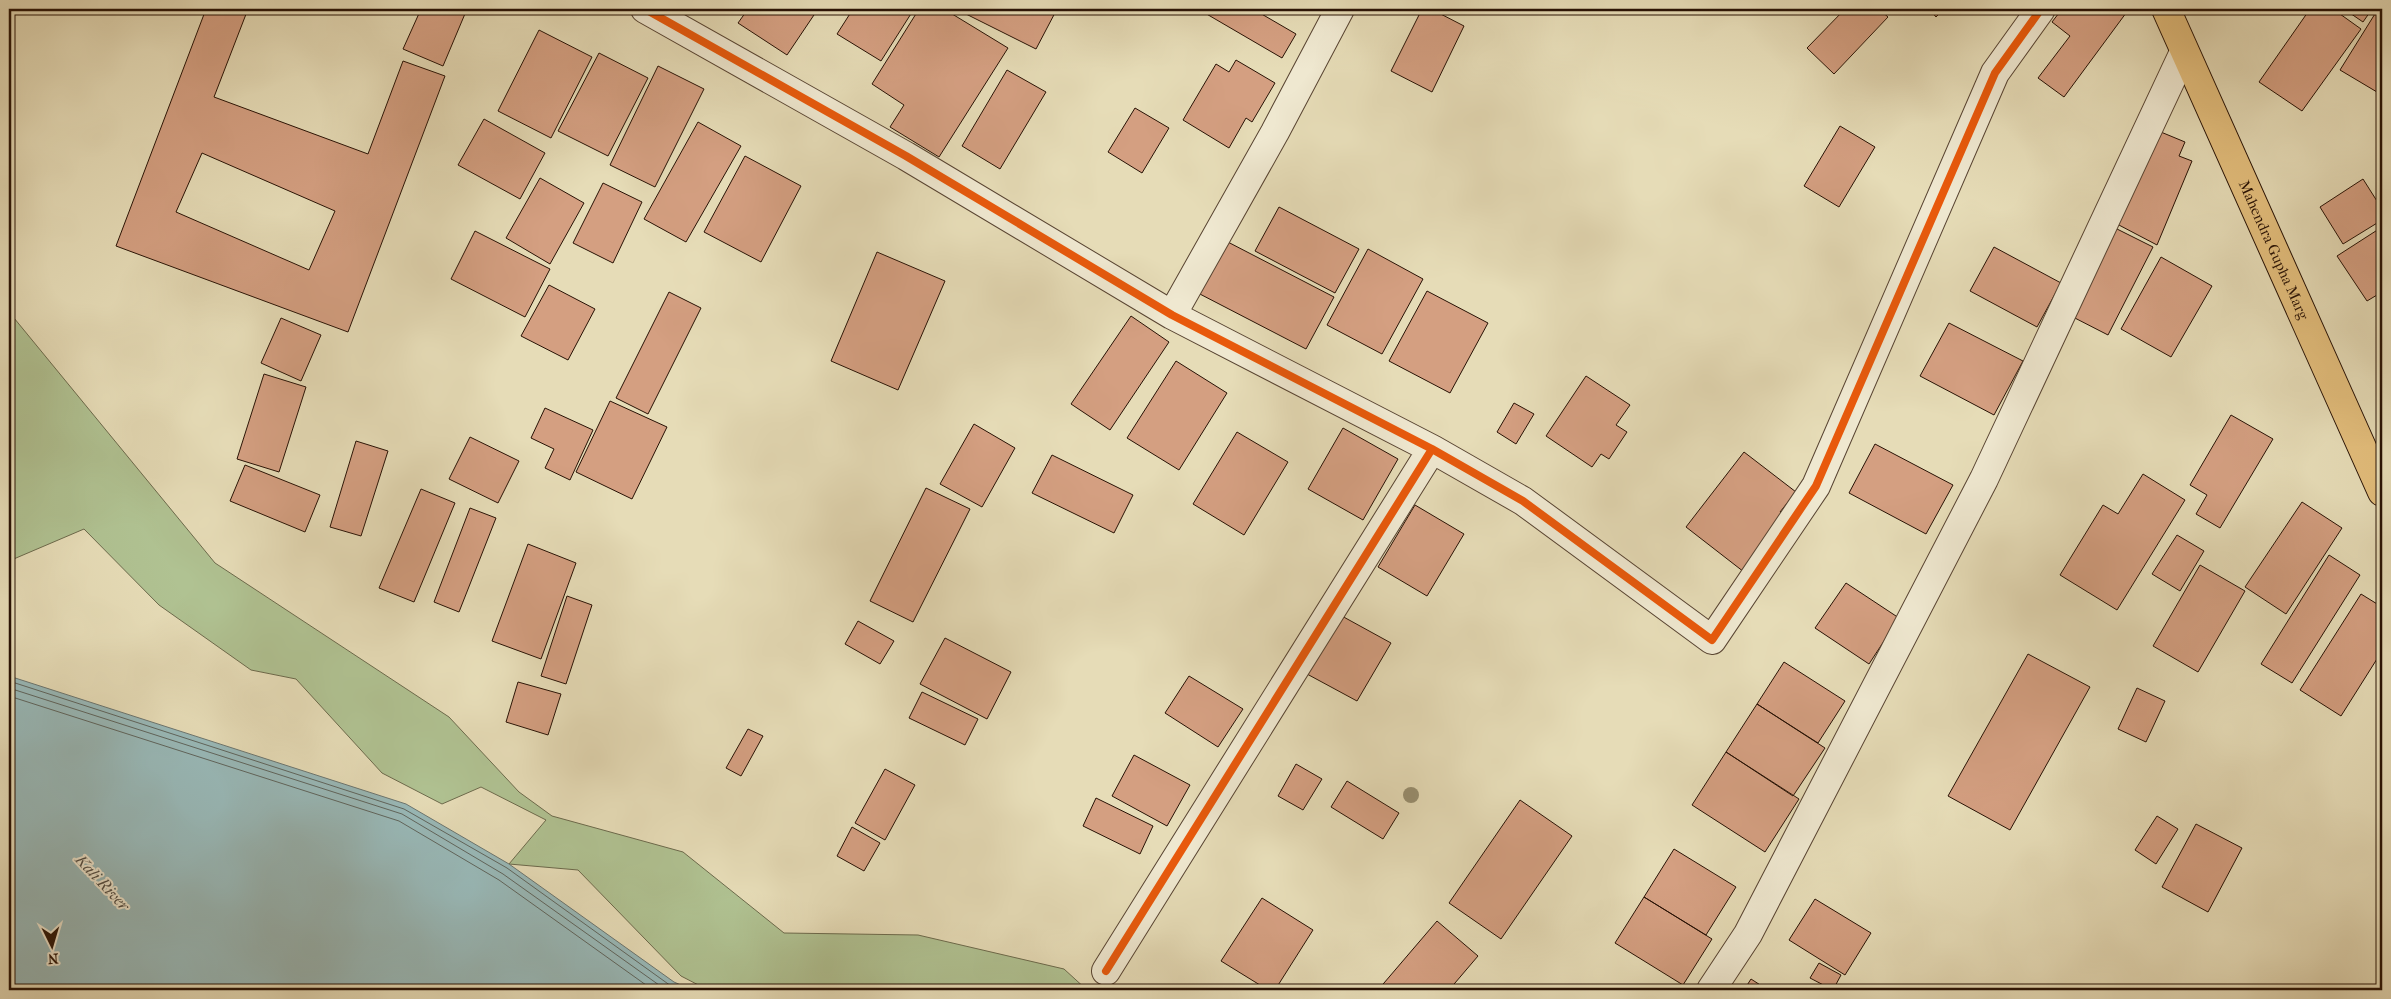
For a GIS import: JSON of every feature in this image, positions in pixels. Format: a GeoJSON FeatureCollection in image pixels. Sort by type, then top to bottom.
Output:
{"type":"FeatureCollection","features":[{"type":"Feature","properties":{"kind":"main road","name":"Mahendra Gupha Marg"},"geometry":{"type":"LineString","coordinates":[[2166,9],[2382,492]]}},
{"type":"Feature","properties":{"kind":"street"},"geometry":{"type":"LineString","coordinates":[[646,9],[906,156],[1172,315],[1432,449],[1523,501],[1712,640],[1816,486],[1995,73],[2041,9]]}},
{"type":"Feature","properties":{"kind":"street"},"geometry":{"type":"LineString","coordinates":[[1172,315],[1275,132],[1340,9]]}},
{"type":"Feature","properties":{"kind":"street"},"geometry":{"type":"LineString","coordinates":[[1711,990],[1748,934],[1984,479],[2184,52]]}},
{"type":"Feature","properties":{"kind":"street"},"geometry":{"type":"LineString","coordinates":[[1106,971],[1432,449]]}},
{"type":"Feature","properties":{"kind":"green space"},"geometry":{"type":"Polygon","coordinates":[[[9,258],[14,318],[215,563],[449,717],[519,792],[552,816],[683,852],[784,933],[918,935],[1064,969],[1087,990],[708,990],[681,976],[578,870],[509,864],[546,820],[481,787],[442,804],[382,773],[296,679],[251,670],[159,605],[84,529],[9,561],[9,258]]]}},
{"type":"Feature","properties":{"kind":"water","name":"Kali River"},"geometry":{"type":"Polygon","coordinates":[[[9,676],[406,804],[509,864],[674,982],[692,990],[9,990],[9,676]]]}},
{"type":"Feature","properties":{"kind":"building"},"geometry":{"type":"Polygon","coordinates":[[[206,9],[248,9],[214,97],[368,154],[403,61],[445,76],[348,332],[116,246],[206,9]],[[202,153],[176,212],[309,270],[335,211],[202,153]]]}},
{"type":"Feature","properties":{"kind":"building"},"geometry":{"type":"Polygon","coordinates":[[[421,9],[467,9],[443,66],[403,49],[421,9]]]}},
{"type":"Feature","properties":{"kind":"building"},"geometry":{"type":"Polygon","coordinates":[[[748,9],[818,9],[787,55],[738,23],[748,9]]]}},
{"type":"Feature","properties":{"kind":"building"},"geometry":{"type":"Polygon","coordinates":[[[853,9],[914,9],[881,61],[837,34],[853,9]]]}},
{"type":"Feature","properties":{"kind":"building"},"geometry":{"type":"Polygon","coordinates":[[[919,9],[944,9],[1008,48],[939,157],[890,127],[904,105],[872,84],[919,9]]]}},
{"type":"Feature","properties":{"kind":"building"},"geometry":{"type":"Polygon","coordinates":[[[964,9],[1057,9],[1036,49],[962,12],[964,9]]]}},
{"type":"Feature","properties":{"kind":"building"},"geometry":{"type":"Polygon","coordinates":[[[1198,9],[1253,9],[1296,34],[1282,58],[1198,9]]]}},
{"type":"Feature","properties":{"kind":"building"},"geometry":{"type":"Polygon","coordinates":[[[1422,9],[1431,9],[1464,26],[1432,92],[1391,71],[1422,9]]]}},
{"type":"Feature","properties":{"kind":"building"},"geometry":{"type":"Polygon","coordinates":[[[1845,9],[1879,9],[1888,17],[1834,74],[1807,48],[1845,9]]]}},
{"type":"Feature","properties":{"kind":"building"},"geometry":{"type":"Polygon","coordinates":[[[1929,9],[1944,9],[1936,17],[1929,9]]]}},
{"type":"Feature","properties":{"kind":"building"},"geometry":{"type":"Polygon","coordinates":[[[2062,9],[2129,9],[2064,97],[2038,78],[2070,36],[2052,22],[2062,9]]]}},
{"type":"Feature","properties":{"kind":"building"},"geometry":{"type":"Polygon","coordinates":[[[2310,9],[2333,9],[2361,29],[2302,111],[2259,82],[2310,9]]]}},
{"type":"Feature","properties":{"kind":"building"},"geometry":{"type":"Polygon","coordinates":[[[2344,9],[2372,9],[2363,22],[2344,9]]]}},
{"type":"Feature","properties":{"kind":"building"},"geometry":{"type":"Polygon","coordinates":[[[2378,9],[2382,9],[2382,95],[2340,70],[2378,9]]]}},
{"type":"Feature","properties":{"kind":"building"},"geometry":{"type":"Polygon","coordinates":[[[539,30],[592,57],[551,138],[498,111],[539,30]]]}},
{"type":"Feature","properties":{"kind":"building"},"geometry":{"type":"Polygon","coordinates":[[[599,53],[648,78],[608,156],[558,131],[599,53]]]}},
{"type":"Feature","properties":{"kind":"building"},"geometry":{"type":"Polygon","coordinates":[[[1236,60],[1275,83],[1252,122],[1246,118],[1229,148],[1183,120],[1216,64],[1229,72],[1236,60]]]}},
{"type":"Feature","properties":{"kind":"building"},"geometry":{"type":"Polygon","coordinates":[[[658,66],[704,89],[655,187],[610,165],[658,66]]]}},
{"type":"Feature","properties":{"kind":"building"},"geometry":{"type":"Polygon","coordinates":[[[1007,70],[1046,92],[1000,169],[962,146],[1007,70]]]}},
{"type":"Feature","properties":{"kind":"building"},"geometry":{"type":"Polygon","coordinates":[[[1135,108],[1169,128],[1142,173],[1108,152],[1135,108]]]}},
{"type":"Feature","properties":{"kind":"building"},"geometry":{"type":"Polygon","coordinates":[[[484,119],[545,153],[520,199],[458,165],[484,119]]]}},
{"type":"Feature","properties":{"kind":"building"},"geometry":{"type":"Polygon","coordinates":[[[698,122],[741,146],[686,242],[644,219],[698,122]]]}},
{"type":"Feature","properties":{"kind":"building"},"geometry":{"type":"Polygon","coordinates":[[[1840,126],[1875,147],[1839,207],[1804,186],[1840,126]]]}},
{"type":"Feature","properties":{"kind":"building"},"geometry":{"type":"Polygon","coordinates":[[[2156,130],[2185,142],[2179,156],[2192,161],[2157,245],[2117,224],[2156,130]]]}},
{"type":"Feature","properties":{"kind":"building"},"geometry":{"type":"Polygon","coordinates":[[[745,156],[801,186],[761,262],[704,232],[745,156]]]}},
{"type":"Feature","properties":{"kind":"building"},"geometry":{"type":"Polygon","coordinates":[[[540,178],[584,203],[550,264],[506,238],[540,178]]]}},
{"type":"Feature","properties":{"kind":"building"},"geometry":{"type":"Polygon","coordinates":[[[2363,179],[2382,209],[2382,220],[2343,244],[2320,207],[2363,179]]]}},
{"type":"Feature","properties":{"kind":"building"},"geometry":{"type":"Polygon","coordinates":[[[603,183],[642,202],[613,263],[573,243],[603,183]]]}},
{"type":"Feature","properties":{"kind":"building"},"geometry":{"type":"Polygon","coordinates":[[[1279,207],[1359,249],[1335,293],[1255,251],[1279,207]]]}},
{"type":"Feature","properties":{"kind":"building"},"geometry":{"type":"Polygon","coordinates":[[[2113,227],[2153,247],[2108,335],[2069,315],[2113,227]]]}},
{"type":"Feature","properties":{"kind":"building"},"geometry":{"type":"Polygon","coordinates":[[[2382,227],[2382,292],[2367,301],[2337,256],[2382,227]]]}},
{"type":"Feature","properties":{"kind":"building"},"geometry":{"type":"Polygon","coordinates":[[[475,231],[550,269],[525,317],[451,279],[475,231]]]}},
{"type":"Feature","properties":{"kind":"building"},"geometry":{"type":"Polygon","coordinates":[[[1224,240],[1334,297],[1306,349],[1196,292],[1224,240]]]}},
{"type":"Feature","properties":{"kind":"building"},"geometry":{"type":"Polygon","coordinates":[[[1994,247],[2061,283],[2037,327],[1970,291],[1994,247]]]}},
{"type":"Feature","properties":{"kind":"building"},"geometry":{"type":"Polygon","coordinates":[[[1368,249],[1423,279],[1382,354],[1327,325],[1368,249]]]}},
{"type":"Feature","properties":{"kind":"building"},"geometry":{"type":"Polygon","coordinates":[[[877,252],[945,281],[898,390],[831,361],[877,252]]]}},
{"type":"Feature","properties":{"kind":"building"},"geometry":{"type":"Polygon","coordinates":[[[2161,257],[2212,286],[2171,357],[2121,329],[2161,257]]]}},
{"type":"Feature","properties":{"kind":"building"},"geometry":{"type":"Polygon","coordinates":[[[549,285],[595,309],[568,360],[521,336],[549,285]]]}},
{"type":"Feature","properties":{"kind":"building"},"geometry":{"type":"Polygon","coordinates":[[[1427,291],[1488,323],[1450,393],[1389,361],[1427,291]]]}},
{"type":"Feature","properties":{"kind":"building"},"geometry":{"type":"Polygon","coordinates":[[[669,292],[701,308],[648,414],[616,398],[669,292]]]}},
{"type":"Feature","properties":{"kind":"building"},"geometry":{"type":"Polygon","coordinates":[[[1131,316],[1169,342],[1110,430],[1071,404],[1131,316]]]}},
{"type":"Feature","properties":{"kind":"building"},"geometry":{"type":"Polygon","coordinates":[[[281,318],[321,335],[301,381],[261,363],[281,318]]]}},
{"type":"Feature","properties":{"kind":"building"},"geometry":{"type":"Polygon","coordinates":[[[1949,323],[2023,361],[1994,415],[1920,376],[1949,323]]]}},
{"type":"Feature","properties":{"kind":"building"},"geometry":{"type":"Polygon","coordinates":[[[1176,361],[1227,393],[1179,470],[1127,438],[1176,361]]]}},
{"type":"Feature","properties":{"kind":"building"},"geometry":{"type":"Polygon","coordinates":[[[264,374],[306,387],[279,472],[237,459],[264,374]]]}},
{"type":"Feature","properties":{"kind":"building"},"geometry":{"type":"Polygon","coordinates":[[[1586,376],[1630,405],[1616,425],[1627,432],[1609,459],[1601,454],[1592,467],[1546,436],[1586,376]]]}},
{"type":"Feature","properties":{"kind":"building"},"geometry":{"type":"Polygon","coordinates":[[[610,401],[667,427],[632,499],[576,472],[610,401]]]}},
{"type":"Feature","properties":{"kind":"building"},"geometry":{"type":"Polygon","coordinates":[[[1514,403],[1534,414],[1516,444],[1497,432],[1514,403]]]}},
{"type":"Feature","properties":{"kind":"building"},"geometry":{"type":"Polygon","coordinates":[[[545,408],[593,430],[570,480],[545,468],[554,449],[531,438],[545,408]]]}},
{"type":"Feature","properties":{"kind":"building"},"geometry":{"type":"Polygon","coordinates":[[[2231,415],[2273,439],[2220,528],[2196,514],[2207,495],[2190,485],[2231,415]]]}},
{"type":"Feature","properties":{"kind":"building"},"geometry":{"type":"Polygon","coordinates":[[[974,424],[1015,448],[982,507],[940,484],[974,424]]]}},
{"type":"Feature","properties":{"kind":"building"},"geometry":{"type":"Polygon","coordinates":[[[1343,428],[1398,459],[1363,520],[1308,489],[1343,428]]]}},
{"type":"Feature","properties":{"kind":"building"},"geometry":{"type":"Polygon","coordinates":[[[1237,432],[1288,462],[1244,535],[1193,504],[1237,432]]]}},
{"type":"Feature","properties":{"kind":"building"},"geometry":{"type":"Polygon","coordinates":[[[470,437],[519,461],[498,503],[449,479],[470,437]]]}},
{"type":"Feature","properties":{"kind":"building"},"geometry":{"type":"Polygon","coordinates":[[[356,441],[388,451],[361,536],[330,527],[356,441]]]}},
{"type":"Feature","properties":{"kind":"building"},"geometry":{"type":"Polygon","coordinates":[[[1875,444],[1953,485],[1926,534],[1849,493],[1875,444]]]}},
{"type":"Feature","properties":{"kind":"building"},"geometry":{"type":"Polygon","coordinates":[[[1744,452],[1796,492],[1780,512],[1786,517],[1744,572],[1686,527],[1744,452]]]}},
{"type":"Feature","properties":{"kind":"building"},"geometry":{"type":"Polygon","coordinates":[[[1052,455],[1133,495],[1114,533],[1032,493],[1052,455]]]}},
{"type":"Feature","properties":{"kind":"building"},"geometry":{"type":"Polygon","coordinates":[[[245,465],[320,495],[305,532],[230,501],[245,465]]]}},
{"type":"Feature","properties":{"kind":"building"},"geometry":{"type":"Polygon","coordinates":[[[2143,474],[2185,500],[2117,610],[2060,575],[2103,505],[2118,514],[2143,474]]]}},
{"type":"Feature","properties":{"kind":"building"},"geometry":{"type":"Polygon","coordinates":[[[926,488],[970,509],[913,622],[870,601],[926,488]]]}},
{"type":"Feature","properties":{"kind":"building"},"geometry":{"type":"Polygon","coordinates":[[[421,489],[455,503],[414,602],[379,588],[421,489]]]}},
{"type":"Feature","properties":{"kind":"building"},"geometry":{"type":"Polygon","coordinates":[[[2302,502],[2342,528],[2286,614],[2245,587],[2302,502]]]}},
{"type":"Feature","properties":{"kind":"building"},"geometry":{"type":"Polygon","coordinates":[[[1415,505],[1464,534],[1427,596],[1378,567],[1415,505]]]}},
{"type":"Feature","properties":{"kind":"building"},"geometry":{"type":"Polygon","coordinates":[[[470,508],[496,518],[459,612],[434,602],[470,508]]]}},
{"type":"Feature","properties":{"kind":"building"},"geometry":{"type":"Polygon","coordinates":[[[2177,535],[2204,551],[2180,591],[2152,574],[2177,535]]]}},
{"type":"Feature","properties":{"kind":"building"},"geometry":{"type":"Polygon","coordinates":[[[528,544],[576,563],[541,659],[492,641],[528,544]]]}},
{"type":"Feature","properties":{"kind":"building"},"geometry":{"type":"Polygon","coordinates":[[[2329,555],[2360,575],[2292,683],[2261,664],[2329,555]]]}},
{"type":"Feature","properties":{"kind":"building"},"geometry":{"type":"Polygon","coordinates":[[[2200,565],[2245,591],[2198,672],[2153,646],[2200,565]]]}},
{"type":"Feature","properties":{"kind":"building"},"geometry":{"type":"Polygon","coordinates":[[[1846,583],[1899,618],[1869,664],[1815,628],[1846,583]]]}},
{"type":"Feature","properties":{"kind":"building"},"geometry":{"type":"Polygon","coordinates":[[[2361,594],[2382,607],[2382,651],[2341,716],[2300,690],[2361,594]]]}},
{"type":"Feature","properties":{"kind":"building"},"geometry":{"type":"Polygon","coordinates":[[[567,596],[592,605],[566,684],[541,676],[567,596]]]}},
{"type":"Feature","properties":{"kind":"building"},"geometry":{"type":"Polygon","coordinates":[[[1340,615],[1391,643],[1357,701],[1307,674],[1340,615]]]}},
{"type":"Feature","properties":{"kind":"building"},"geometry":{"type":"Polygon","coordinates":[[[858,621],[894,641],[880,664],[845,644],[858,621]]]}},
{"type":"Feature","properties":{"kind":"building"},"geometry":{"type":"Polygon","coordinates":[[[945,638],[1011,672],[987,719],[920,684],[945,638]]]}},
{"type":"Feature","properties":{"kind":"building"},"geometry":{"type":"Polygon","coordinates":[[[2028,654],[2090,687],[2010,830],[1948,796],[2028,654]]]}},
{"type":"Feature","properties":{"kind":"building"},"geometry":{"type":"Polygon","coordinates":[[[1784,662],[1845,701],[1818,743],[1757,704],[1784,662]]]}},
{"type":"Feature","properties":{"kind":"building"},"geometry":{"type":"Polygon","coordinates":[[[1189,676],[1243,709],[1218,747],[1165,713],[1189,676]]]}},
{"type":"Feature","properties":{"kind":"building"},"geometry":{"type":"Polygon","coordinates":[[[518,682],[561,694],[548,735],[506,722],[518,682]]]}},
{"type":"Feature","properties":{"kind":"building"},"geometry":{"type":"Polygon","coordinates":[[[2137,688],[2165,701],[2146,742],[2118,729],[2137,688]]]}},
{"type":"Feature","properties":{"kind":"building"},"geometry":{"type":"Polygon","coordinates":[[[922,692],[978,719],[965,745],[909,718],[922,692]]]}},
{"type":"Feature","properties":{"kind":"building"},"geometry":{"type":"Polygon","coordinates":[[[1757,704],[1825,748],[1793,796],[1726,752],[1757,704]]]}},
{"type":"Feature","properties":{"kind":"building"},"geometry":{"type":"Polygon","coordinates":[[[748,729],[763,736],[741,776],[726,768],[748,729]]]}},
{"type":"Feature","properties":{"kind":"building"},"geometry":{"type":"Polygon","coordinates":[[[1726,752],[1799,799],[1765,852],[1692,805],[1726,752]]]}},
{"type":"Feature","properties":{"kind":"building"},"geometry":{"type":"Polygon","coordinates":[[[1134,755],[1190,785],[1167,826],[1112,796],[1134,755]]]}},
{"type":"Feature","properties":{"kind":"building"},"geometry":{"type":"Polygon","coordinates":[[[1296,764],[1322,779],[1303,810],[1278,796],[1296,764]]]}},
{"type":"Feature","properties":{"kind":"building"},"geometry":{"type":"Polygon","coordinates":[[[885,769],[915,785],[885,840],[855,823],[885,769]]]}},
{"type":"Feature","properties":{"kind":"building"},"geometry":{"type":"Polygon","coordinates":[[[1347,781],[1399,813],[1383,839],[1331,807],[1347,781]]]}},
{"type":"Feature","properties":{"kind":"building"},"geometry":{"type":"Polygon","coordinates":[[[1096,798],[1153,826],[1140,854],[1083,826],[1096,798]]]}},
{"type":"Feature","properties":{"kind":"building"},"geometry":{"type":"Polygon","coordinates":[[[1520,800],[1572,836],[1501,939],[1449,903],[1520,800]]]}},
{"type":"Feature","properties":{"kind":"building"},"geometry":{"type":"Polygon","coordinates":[[[2157,816],[2178,829],[2156,864],[2135,850],[2157,816]]]}},
{"type":"Feature","properties":{"kind":"building"},"geometry":{"type":"Polygon","coordinates":[[[2196,824],[2242,848],[2208,912],[2162,887],[2196,824]]]}},
{"type":"Feature","properties":{"kind":"building"},"geometry":{"type":"Polygon","coordinates":[[[852,827],[880,843],[864,871],[837,856],[852,827]]]}},
{"type":"Feature","properties":{"kind":"building"},"geometry":{"type":"Polygon","coordinates":[[[1674,849],[1736,887],[1706,935],[1644,897],[1674,849]]]}},
{"type":"Feature","properties":{"kind":"building"},"geometry":{"type":"Polygon","coordinates":[[[1644,897],[1712,939],[1683,985],[1615,943],[1644,897]]]}},
{"type":"Feature","properties":{"kind":"building"},"geometry":{"type":"Polygon","coordinates":[[[1262,898],[1313,930],[1275,990],[1268,990],[1221,961],[1262,898]]]}},
{"type":"Feature","properties":{"kind":"building"},"geometry":{"type":"Polygon","coordinates":[[[1815,899],[1871,933],[1845,975],[1789,940],[1815,899]]]}},
{"type":"Feature","properties":{"kind":"building"},"geometry":{"type":"Polygon","coordinates":[[[1437,921],[1478,956],[1449,990],[1378,990],[1437,921]]]}},
{"type":"Feature","properties":{"kind":"building"},"geometry":{"type":"Polygon","coordinates":[[[1819,963],[1841,975],[1833,990],[1810,978],[1819,963]]]}},
{"type":"Feature","properties":{"kind":"building"},"geometry":{"type":"Polygon","coordinates":[[[1751,979],[1768,990],[1744,990],[1751,979]]]}},
{"type":"Feature","properties":{"kind":"cycle path"},"geometry":{"type":"LineString","coordinates":[[645,9],[906,156],[1172,315],[1432,449],[1523,501],[1712,640],[1816,486],[1995,73],[2041,9]]}},
{"type":"Feature","properties":{"kind":"cycle path"},"geometry":{"type":"LineString","coordinates":[[1106,971],[1432,449]]}}]}
